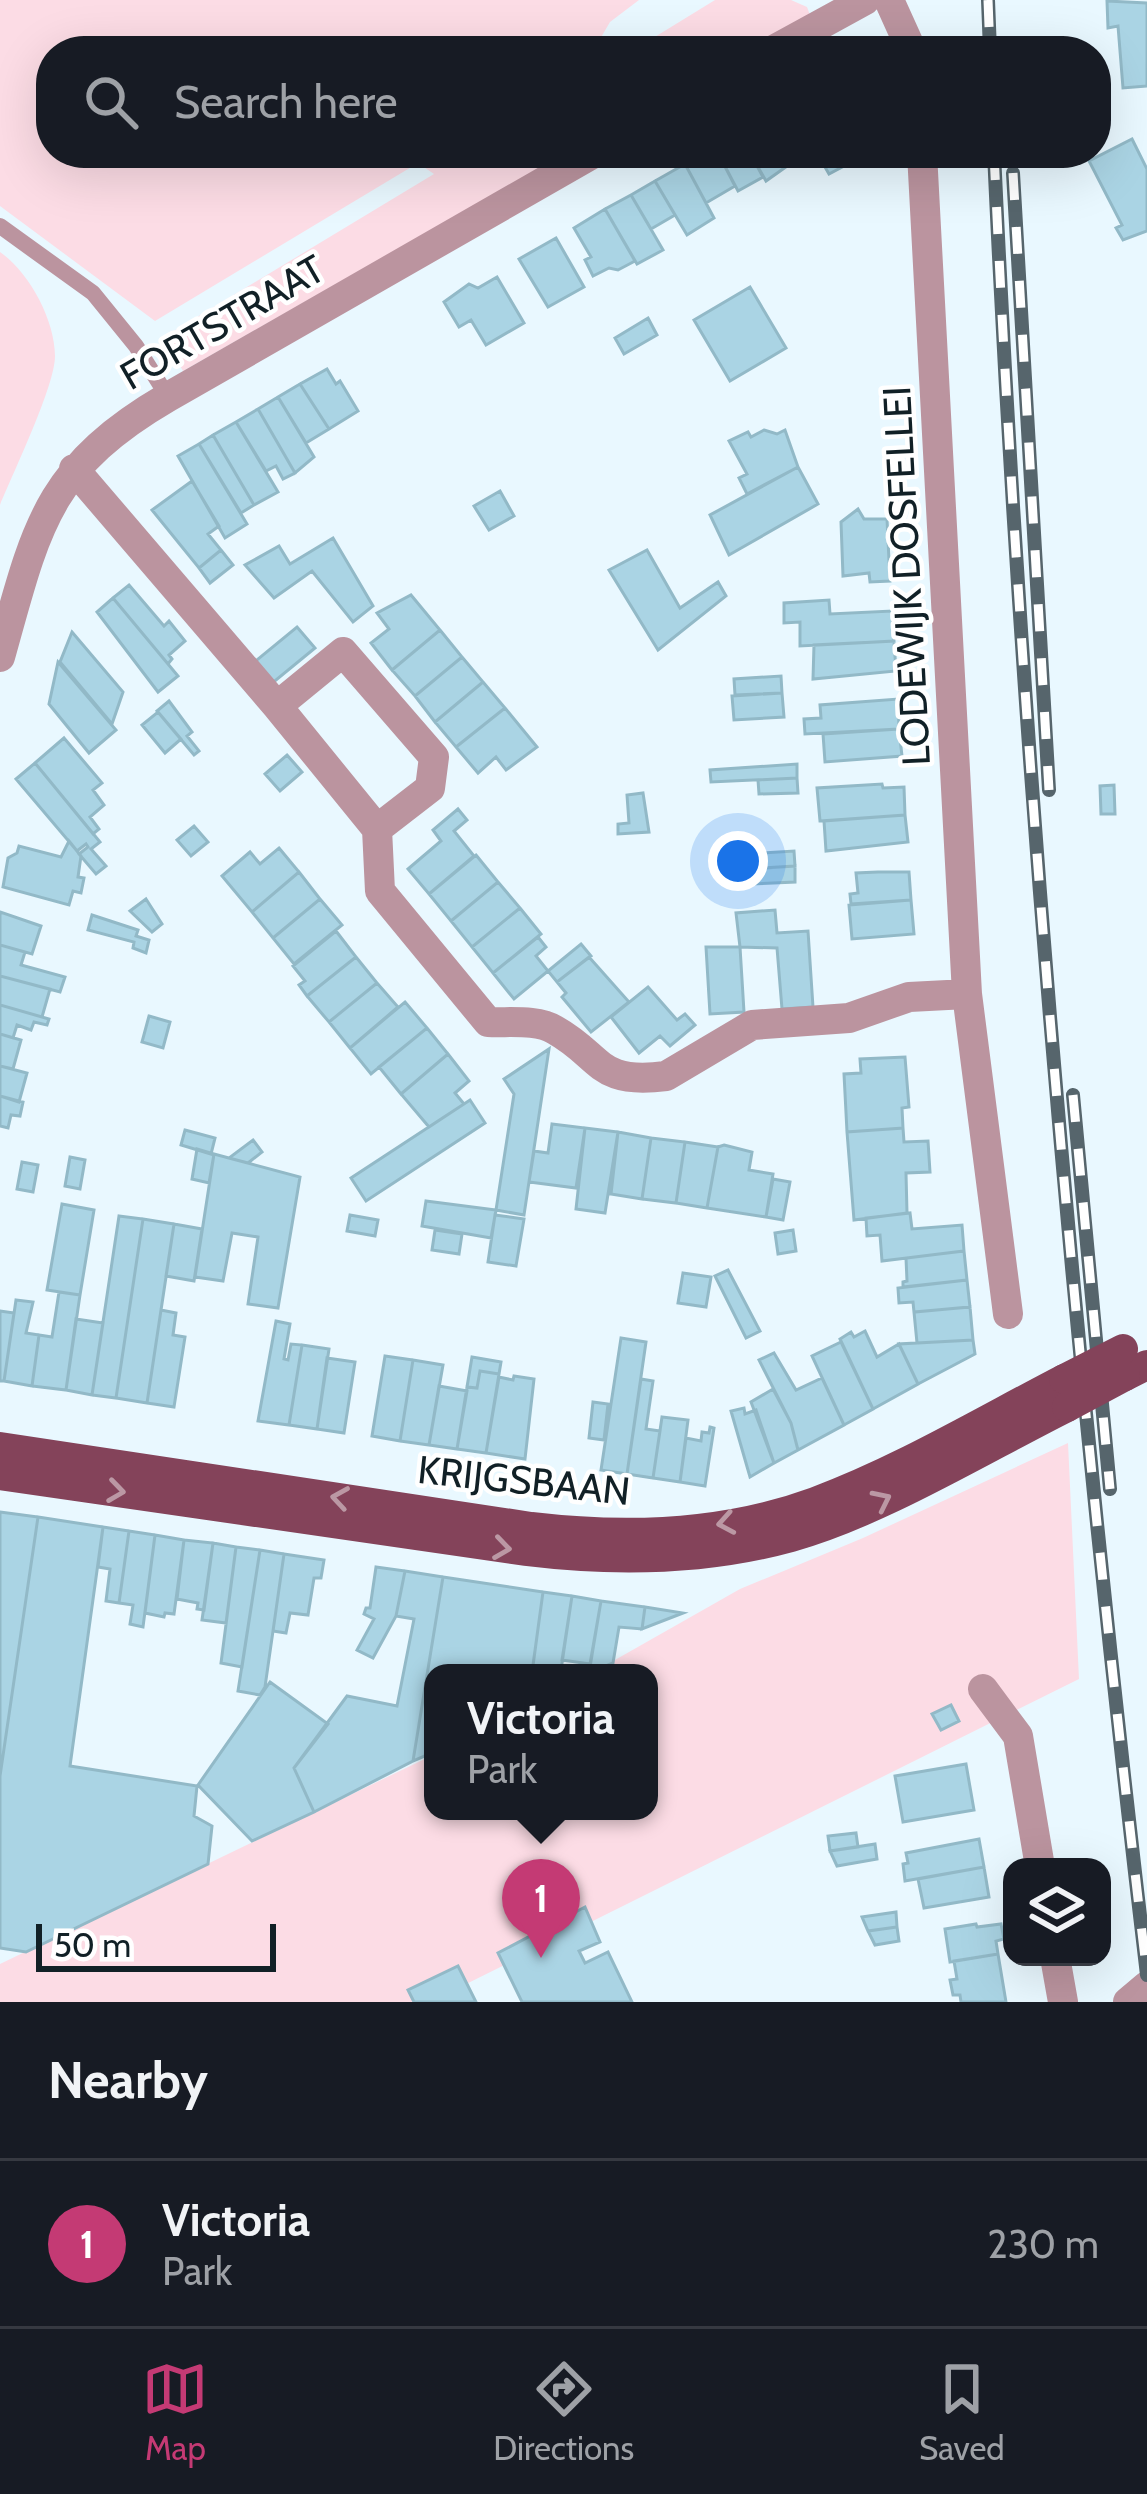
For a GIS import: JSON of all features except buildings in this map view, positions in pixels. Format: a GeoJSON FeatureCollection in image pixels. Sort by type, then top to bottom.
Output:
{"type":"FeatureCollection","features":[{"type":"Feature","properties":{"kind":"main road","name":"KRIJGSBAAN"},"geometry":{"type":"LineString","coordinates":[[0,1474],[543,1553],[684,1557],[794,1536],[844,1518],[1135,1357]]}},
{"type":"Feature","properties":{"kind":"main road","name":"KRIJGSBAAN"},"geometry":{"type":"LineString","coordinates":[[0,1447],[587,1534],[676,1531],[812,1503],[1065,1393]]}},
{"type":"Feature","properties":{"kind":"street"},"geometry":{"type":"LineString","coordinates":[[799,36],[865,0]]}},
{"type":"Feature","properties":{"kind":"street"},"geometry":{"type":"LineString","coordinates":[[889,0],[905,36]]}},
{"type":"Feature","properties":{"kind":"street","name":"FORTSTRAAT"},"geometry":{"type":"LineString","coordinates":[[0,657],[40,527],[74,469],[122,424],[568,168]]}},
{"type":"Feature","properties":{"kind":"street","name":"LODEWIJK DOSFELLEI"},"geometry":{"type":"LineString","coordinates":[[923,168],[967,994],[1009,1314]]}},
{"type":"Feature","properties":{"kind":"street"},"geometry":{"type":"LineString","coordinates":[[74,469],[377,829],[380,891],[488,1022],[548,1026],[592,1061],[620,1076],[666,1076],[752,1025],[849,1018],[909,997],[967,994]]}},
{"type":"Feature","properties":{"kind":"street"},"geometry":{"type":"LineString","coordinates":[[277,706],[343,652],[434,758],[430,788],[377,829]]}},
{"type":"Feature","properties":{"kind":"street"},"geometry":{"type":"LineString","coordinates":[[983,1689],[1018,1736],[1038,1858]]}},
{"type":"Feature","properties":{"kind":"street"},"geometry":{"type":"LineString","coordinates":[[1057,1966],[1063,2002]]}},
{"type":"Feature","properties":{"kind":"street"},"geometry":{"type":"LineString","coordinates":[[1128,2002],[1147,1986]]}},
{"type":"Feature","properties":{"kind":"lane"},"geometry":{"type":"LineString","coordinates":[[0,226],[93,292],[136,346],[168,397]]}},
{"type":"Feature","properties":{"kind":"shaded area"},"geometry":{"type":"Polygon","coordinates":[[[0,0],[639,0],[610,22],[602,36],[36,36],[36,168],[410,168],[155,321],[0,206],[0,0]]]}},
{"type":"Feature","properties":{"kind":"shaded area"},"geometry":{"type":"Polygon","coordinates":[[[715,0],[791,0],[807,7],[810,15],[773,36],[656,36],[715,0]]]}},
{"type":"Feature","properties":{"kind":"shaded area"},"geometry":{"type":"Polygon","coordinates":[[[425,168],[541,168],[183,371],[164,337],[434,174],[425,168]]]}},
{"type":"Feature","properties":{"kind":"shaded area"},"geometry":{"type":"Polygon","coordinates":[[[0,252],[38,298],[55,356],[41,408],[0,505],[0,252]]]}},
{"type":"Feature","properties":{"kind":"shaded area"},"geometry":{"type":"Polygon","coordinates":[[[1068,1443],[1079,1679],[430,2002],[0,2002],[0,1964],[424,1759],[424,1820],[658,1820],[658,1664],[608,1664],[740,1589],[1068,1443]]]}},
{"type":"Feature","properties":{"kind":"railway"},"geometry":{"type":"LineString","coordinates":[[988,0],[989,36]]}},
{"type":"Feature","properties":{"kind":"railway"},"geometry":{"type":"LineString","coordinates":[[995,168],[1020,609],[1054,1065],[1147,1975]]}},
{"type":"Feature","properties":{"kind":"railway"},"geometry":{"type":"LineString","coordinates":[[1013,173],[1049,790]]}},
{"type":"Feature","properties":{"kind":"railway"},"geometry":{"type":"LineString","coordinates":[[1073,1095],[1110,1489]]}},
{"type":"Feature","properties":{"kind":"place","name":"Victoria"},"geometry":{"type":"Point","coordinates":[541,1958]}}]}
